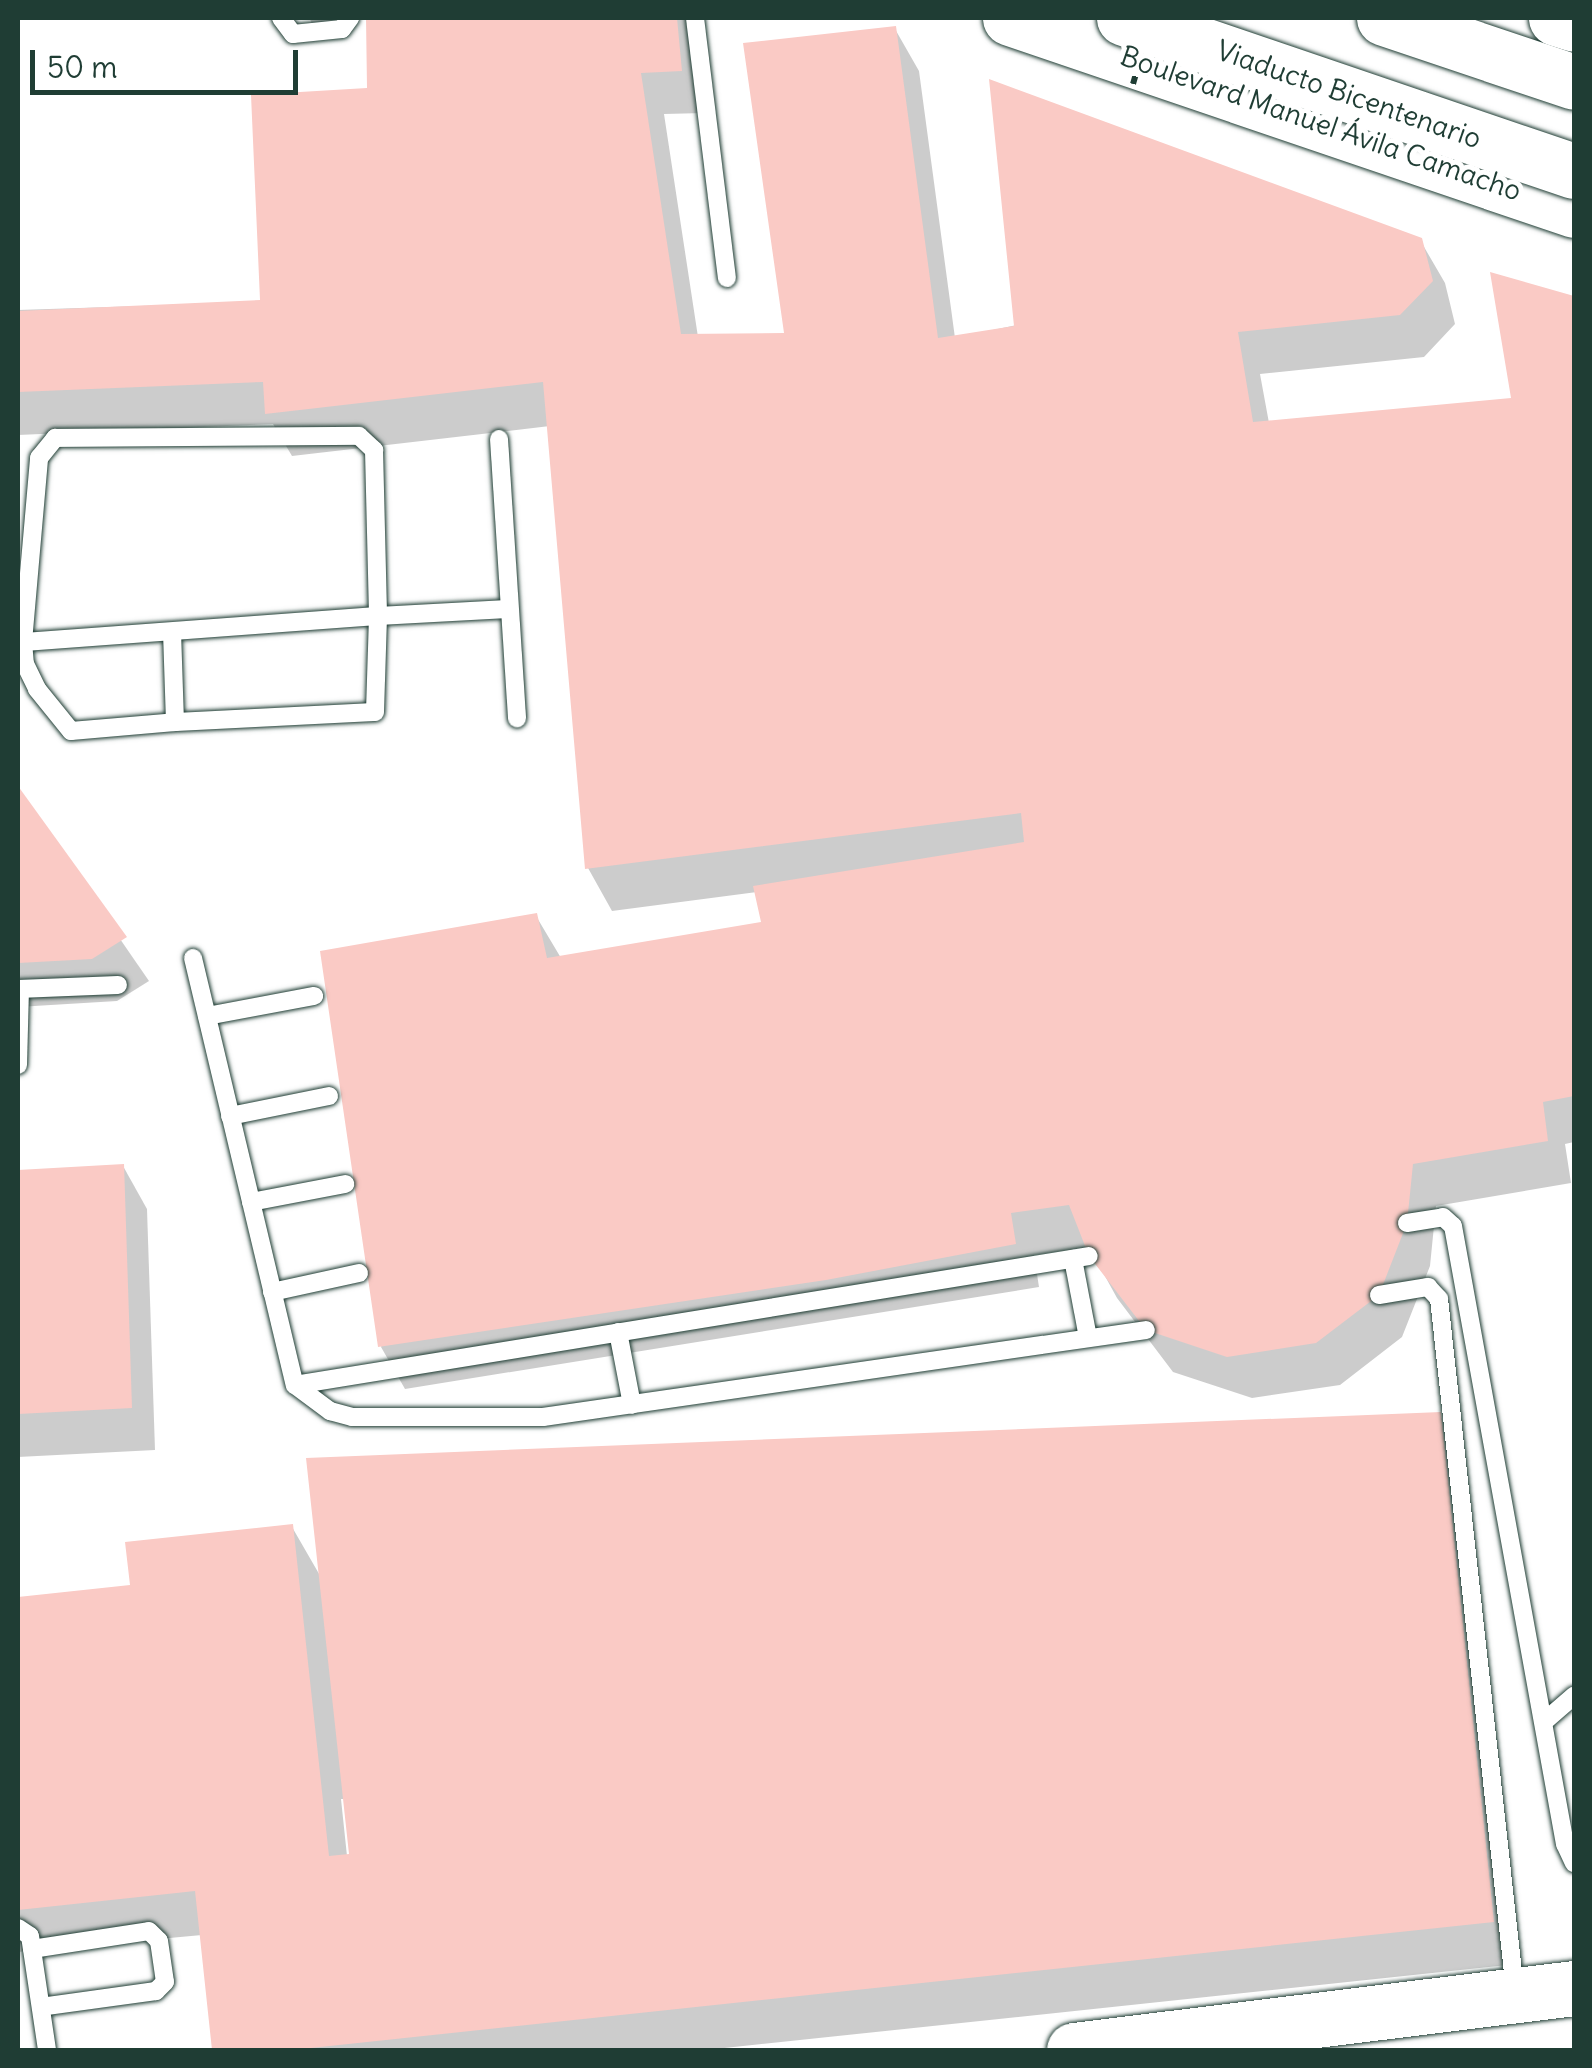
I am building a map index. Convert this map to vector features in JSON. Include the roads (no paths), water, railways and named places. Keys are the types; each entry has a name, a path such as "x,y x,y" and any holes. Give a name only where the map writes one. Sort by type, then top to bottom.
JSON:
{"main road":[{"name":"Boulevard Manuel Ávila Camacho","path":"1010,18 1574,210"},
{"name":"Viaducto Bicentenario","path":"1124,18 1574,171"},
{"path":"1384,18 1574,82"},
{"path":"1556,18 1574,24"},
{"path":"1074,2050 1574,1988"}],"lane":[{"path":"281,18 293,34 342,29 350,18"},
{"path":"695,18 727,278"},
{"path":"360,436 374,450 378,616 375,712 71,731 37,688 24,664 24,602 39,458 55,438 360,436"},
{"path":"500,440 517,718"},
{"path":"24,642 508,609"},
{"path":"172,633 175,722"},
{"path":"192,958 295,1385 330,1411 352,1417 543,1417 1146,1330"},
{"path":"18,1066 19,989 118,985"},
{"path":"207,1016 314,996"},
{"path":"230,1116 329,1096"},
{"path":"251,1202 345,1184"},
{"path":"1407,1223 1443,1217 1452,1226 1546,1720 1565,1844 1574,1863"},
{"path":"295,1385 1081,1257 1088,1338"},
{"path":"272,1292 359,1273"},
{"path":"1378,1295 1428,1287 1439,1299 1516,1996"},
{"path":"618,1332 632,1405"},
{"path":"1546,1720 1574,1696"},
{"path":"18,1928 27,1930 32,1948 47,2050"},
{"path":"32,1948 148,1931 159,1942 166,1982 156,1990 40,2007"}]}
